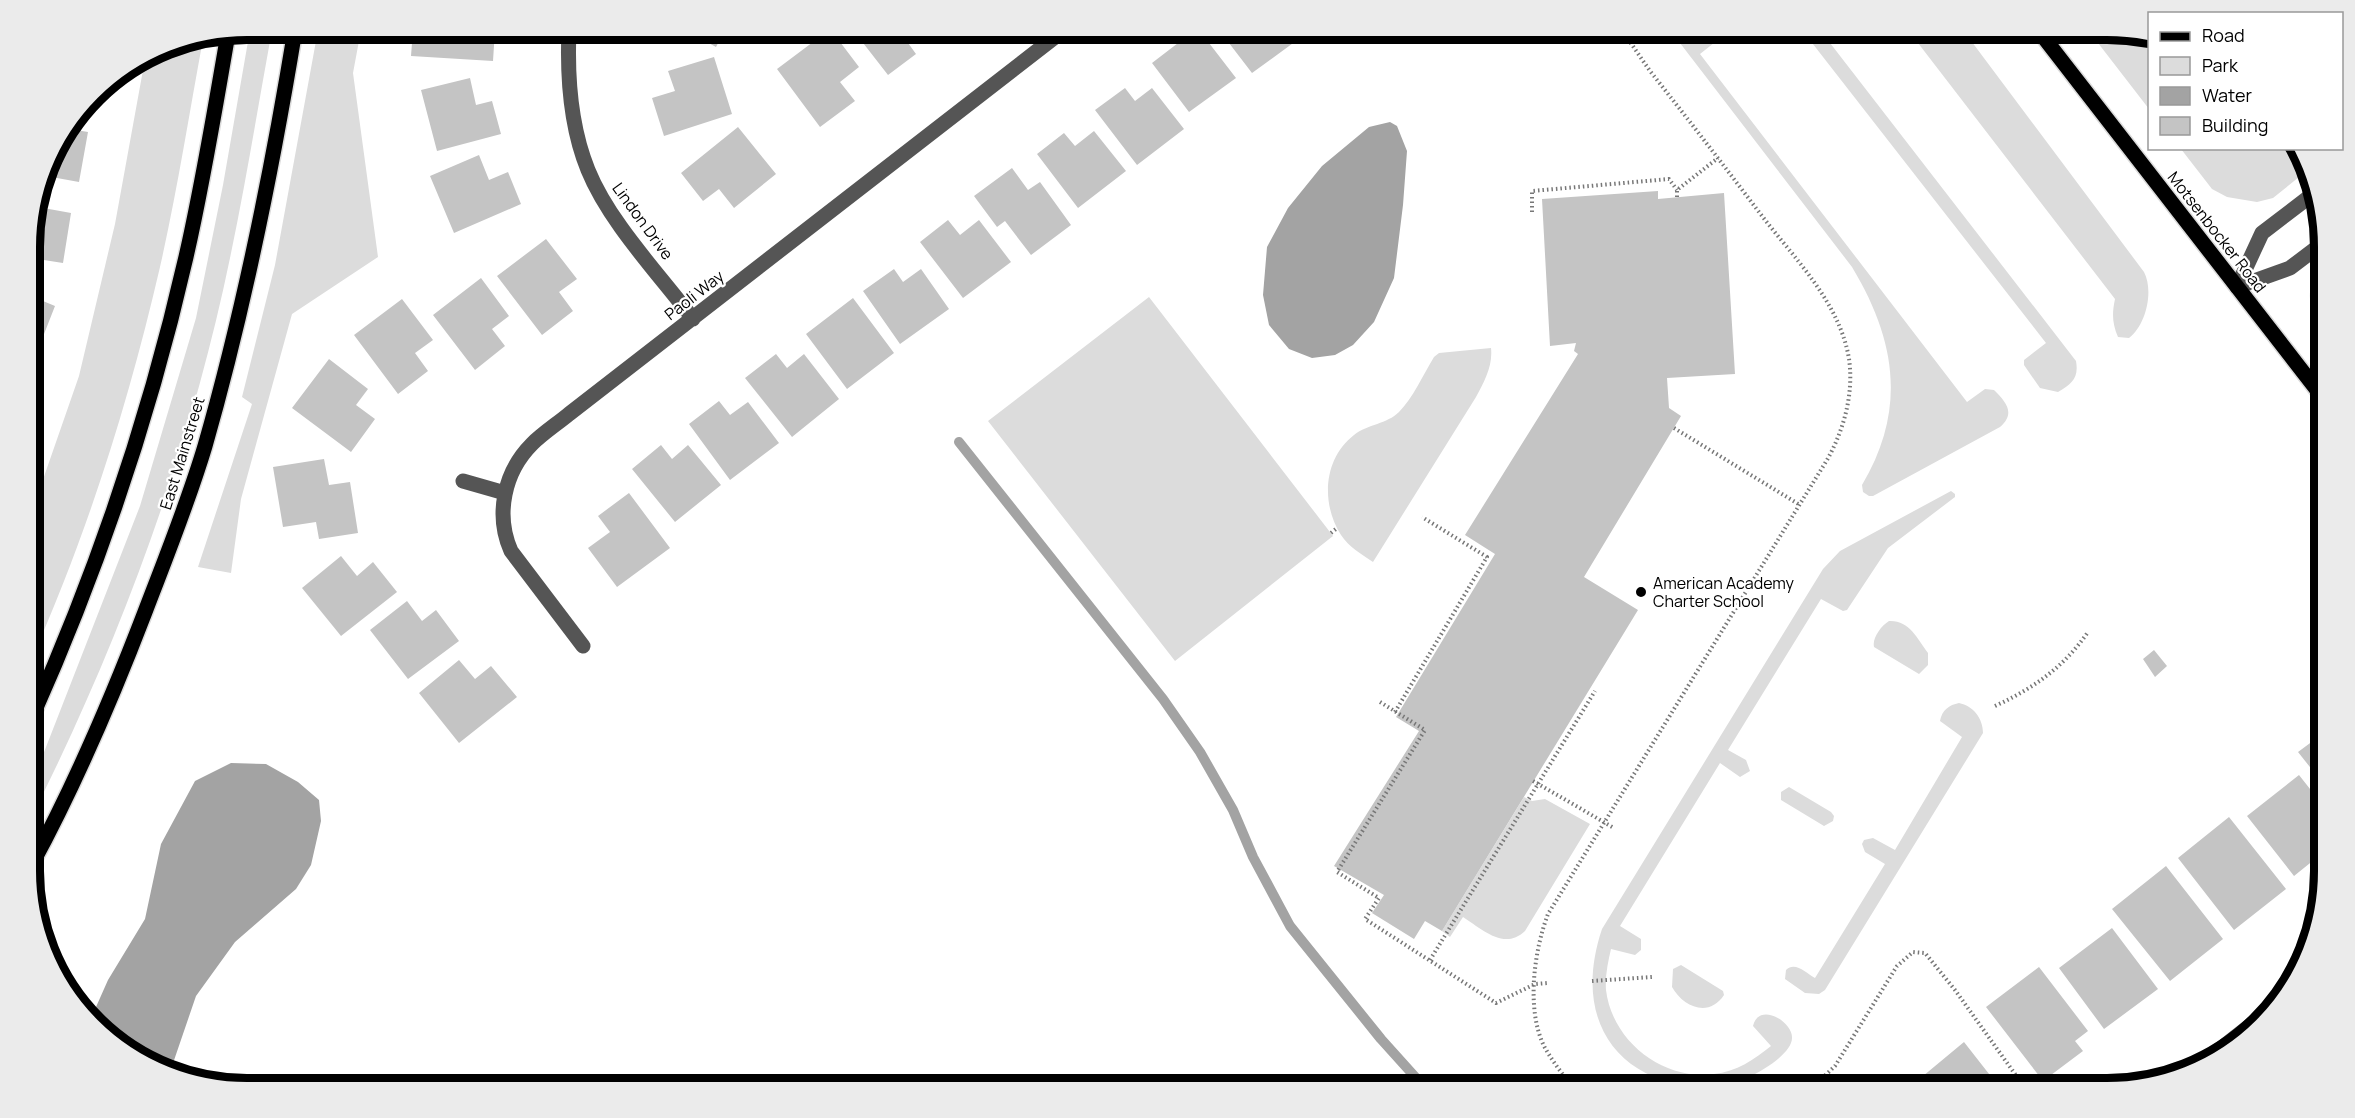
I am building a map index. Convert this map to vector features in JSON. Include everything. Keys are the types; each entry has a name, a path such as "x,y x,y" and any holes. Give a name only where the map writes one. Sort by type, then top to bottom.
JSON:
{"main road":[{"name":"East Mainstreet","path":"40,848 72,783 124,666 160,577 204,448 250,266 293,40"},
{"name":"Motsenbocker Road","path":"2046,40 2314,386"},
{"path":"40,697 93,572 135,447 186,257 227,42"}],"street":[{"name":"Lindon Drive","path":"569,40 572,111 578,142 588,170 602,198 618,222 693,319"},
{"name":"Paoli Way","path":"583,646 511,551 503,530 505,493 513,470 534,441 1051,40"},
{"path":"2237,287 2262,233 2308,198"},
{"path":"2237,287 2290,268 2314,250"},
{"path":"463,481 505,493"}],"path":[{"path":"1566,1077 1544,1046 1537,1020 1536,955 1548,914 1836,443 1843,423 1850,374 1847,347 1828,302 1637,54 1629,40"},
{"path":"1677,190 1718,158"},
{"path":"1532,212 1532,191 1669,179 1677,190 1677,197"},
{"path":"1674,428 1800,505"},
{"path":"1395,712 1487,557 1422,517"},
{"path":"1331,533 1337,528"},
{"path":"1752,583 1759,587"},
{"path":"1995,706 2026,692 2041,682 2074,652 2088,632"},
{"path":"1430,960 1535,782 1595,691"},
{"path":"1380,702 1425,730 1337,872 1379,898 1365,919 1496,1003 1535,984 1547,983"},
{"path":"1535,782 1614,828"},
{"path":"1823,1077 1835,1065 1897,966 1913,952 1925,953 1955,990 2017,1077"},
{"path":"1592,981 1653,977"}],"green space":[{"path":"248,40 270,40 230,258 195,402 173,473 123,613 95,681 40,799 40,762 140,506 196,318 223,185"},
{"path":"316,40 359,40 353,73 378,257 292,314 241,499 231,573 198,567 252,404 242,397 275,265"},
{"path":"1678,40 1718,40 1700,54 1967,402 1985,389 1994,390 2008,408 2008,417 2000,427 1873,496 1863,492 1862,485 1876,457 1886,429 1890,402 1890,375 1886,348 1878,321 1867,294 1852,267"},
{"path":"1810,40 1828,40 2076,361 2077,367 2073,380 2058,392 2040,388 2024,365 2024,360 2046,343"},
{"path":"1916,40 1970,40 2144,272 2148,288 2147,307 2140,325 2129,338 2118,337 2116,332 2113,318 2115,299"},
{"path":"2096,40 2148,44 2148,108"},
{"path":"202,46 166,239 135,367 88,516 40,638 41,486 79,376 115,224 143,69 169,56"},
{"path":"2182,150 2290,150 2301,175 2273,198 2257,202 2227,197 2212,189"},
{"path":"2314,280 2314,313 2310,298"},
{"path":"1149,297 1333,536 1175,661 988,421"},
{"path":"1491,348 1489,367 1476,397 1373,562 1341,535 1330,510 1328,482 1336,456 1354,435 1399,412 1434,357 1439,353"},
{"path":"1951,491 1955,494 1955,497 1888,548 1847,610 1843,611 1821,599 1728,750 1746,760 1750,771 1740,777 1720,763 1620,926 1641,939 1641,950 1635,955 1611,949 1606,985 1610,1009 1618,1026 1629,1041 1659,1064 1676,1071 1695,1074 1722,1073 1737,1068 1771,1046 1753,1026 1756,1019 1762,1015 1775,1017 1787,1026 1792,1038 1789,1046 1773,1063 1749,1077 1652,1076 1628,1062 1610,1043 1599,1020 1593,993 1594,962 1602,929 1823,569 1840,551"},
{"path":"1889,621 1902,623 1907,627 1928,653 1928,665 1919,674 1874,647 1874,640 1878,632"},
{"path":"1959,703 1969,707 1976,714 1981,722 1983,733 1825,990 1819,994 1805,993 1785,979 1786,970 1797,967 1815,978 1885,864 1865,852 1862,844 1864,840 1873,838 1895,850 1962,737 1940,721 1946,709"},
{"path":"1789,787 1831,812 1834,816 1833,821 1824,826 1781,800 1781,792"},
{"path":"1524,797 1532,801 1545,799 1590,824 1525,931 1517,937 1501,939 1485,932 1463,917 1450,937 1442,931"},
{"path":"1681,965 1723,991 1724,995 1718,1002 1704,1008 1696,1007 1683,1000 1672,987 1673,969"}],"water":[{"path":"1390,122 1397,126 1407,151 1394,278 1374,322 1353,345 1335,355 1312,358 1289,349 1269,325 1263,295 1267,247 1288,208 1322,166 1369,127"},
{"path":"231,763 266,764 298,782 319,800 321,821 311,865 296,889 235,942 196,996 173,1063 144,1050 122,1035 95,1010 108,980 145,919 161,844 195,781"}],"building":[{"path":"412,40 494,40 493,61 411,56"},
{"path":"703,40 720,40 716,47"},
{"path":"816,40 839,40 859,67 840,82 855,101 820,127 777,69"},
{"path":"861,40 906,40 916,54 888,75"},
{"path":"1182,40 1207,40 1236,78 1189,112 1152,63"},
{"path":"1227,40 1297,40 1252,73"},
{"path":"714,57 732,114 664,136 652,98 675,91 668,71"},
{"path":"470,78 476,105 492,101 501,134 437,151 421,90"},
{"path":"1125,88 1135,101 1152,88 1184,129 1137,165 1095,110"},
{"path":"738,127 776,174 734,208 719,189 703,201 681,173"},
{"path":"77,130 88,132 79,182 53,177 62,156"},
{"path":"1094,131 1126,171 1078,208 1037,154 1064,133 1075,146"},
{"path":"479,155 489,180 508,172 521,204 454,233 430,176"},
{"path":"1012,168 1028,190 1040,182 1071,225 1031,255 1005,221 997,227 974,196"},
{"path":"1658,191 1658,199 1724,193 1735,374 1667,378 1669,408 1681,416 1584,577 1638,610 1442,931 1425,921 1414,939 1372,913 1384,895 1334,866 1419,731 1396,717 1495,554 1465,535 1578,354 1574,351 1576,343 1550,346 1542,199"},
{"path":"44,208 71,213 63,263 41,260"},
{"path":"948,220 960,235 979,220 1011,262 963,298 920,242"},
{"path":"546,239 577,279 559,292 573,311 542,335 497,276"},
{"path":"894,269 903,282 921,269 949,309 900,344 863,291"},
{"path":"481,278 509,316 492,329 505,346 475,370 433,315"},
{"path":"853,298 894,353 847,389 806,334"},
{"path":"402,299 433,340 415,353 428,371 398,394 354,335"},
{"path":"41,300 55,306 41,342"},
{"path":"776,354 787,368 804,354 839,399 792,437 745,378"},
{"path":"329,359 368,389 356,405 375,419 351,452 292,408"},
{"path":"719,401 730,415 748,402 779,443 730,480 689,424"},
{"path":"661,445 672,459 688,445 721,485 675,522 632,469"},
{"path":"324,459 329,485 350,482 358,533 319,539 316,522 283,527 273,467"},
{"path":"629,493 670,548 617,587 588,548 610,532 598,516"},
{"path":"341,556 357,576 373,562 397,592 341,636 302,588"},
{"path":"407,601 422,621 436,610 459,641 408,679 370,630"},
{"path":"2154,650 2167,666 2155,677 2143,659"},
{"path":"459,660 475,679 491,666 517,697 459,743 419,693"},
{"path":"2314,740 2314,772 2298,752"},
{"path":"2299,775 2314,794 2314,860 2294,876 2247,816"},
{"path":"2229,817 2286,889 2234,930 2178,858"},
{"path":"2166,866 2223,939 2170,981 2112,909"},
{"path":"2112,928 2158,989 2104,1029 2059,968"},
{"path":"2039,967 2088,1031 2075,1041 2083,1051 2048,1077 2040,1077 1986,1007"},
{"path":"1964,1042 1991,1077 1922,1077"}],"waterway":[{"path":"959,442 1163,699 1200,752 1233,810 1253,857 1290,926 1381,1039 1416,1077"}],"place":[{"name":"American Academy Charter School","path":"1641,592"}]}
